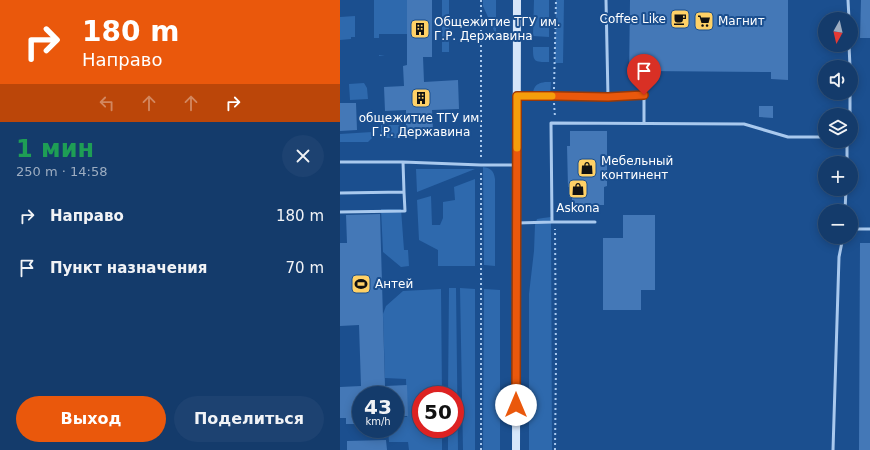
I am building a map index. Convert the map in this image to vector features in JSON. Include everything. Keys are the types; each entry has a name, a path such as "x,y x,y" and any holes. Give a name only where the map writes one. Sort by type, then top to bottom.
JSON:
{"main road":[{"path":"516,450 517,0"}],"lane":[{"path":"606,0 608,97"},
{"path":"848,0 849,12"},
{"path":"517,96 608,97 644,95 644,123"},
{"path":"552,222 551,123 744,124 788,137 818,137"},
{"path":"340,162 517,165"},
{"path":"340,212 405,211 403,162"},
{"path":"340,193 404,192"},
{"path":"517,224 595,222"},
{"path":"858,229 870,229"},
{"path":"833,450 839,257 842,244"}],"path":[{"path":"481,0 481,450"}],"shaded area":[{"path":"374,0 407,0 407,34 379,34 379,38 374,38"},
{"path":"442,0 449,0 449,52 442,52"},
{"path":"483,0 496,0 496,35 483,6"},
{"path":"534,0 549,0 549,37 533,36"},
{"path":"556,0 564,0 563,63 555,63"},
{"path":"355,16 355,37 340,40 340,17"},
{"path":"533,47 549,47 549,62 540,62 535,60 533,56"},
{"path":"551,82 550,98 533,99 533,92 536,85"},
{"path":"364,83 367,88 368,99 350,100 349,84"},
{"path":"381,125 410,125 410,138 381,138"},
{"path":"372,132 372,138 368,142 340,142 340,134"},
{"path":"483,167 492,170 495,179 495,266 484,265"},
{"path":"416,169 475,169 417,192"},
{"path":"475,179 475,266 438,266 438,250 419,240 417,200 431,196 432,225 440,225 443,218 443,202 455,200 454,187"},
{"path":"381,209 401,209 404,250 408,250 409,266 401,267 383,252"},
{"path":"551,217 552,450 529,450 529,294 534,251 535,225 537,219"},
{"path":"449,288 456,288 457,386 448,386"},
{"path":"460,288 475,289 475,450 463,450 464,386 462,386"},
{"path":"441,289 442,386 412,386 412,438 442,438 442,450 409,450 408,442 389,442 389,438 404,438 404,417 407,417 406,379 385,378 383,314 386,306 403,291"},
{"path":"484,289 500,290 500,450 483,450"},
{"path":"448,438 458,438 458,450 448,450"}],"building":[{"name":"общежитие ТГУ им. Г.Р. Державина","path":"407,0 432,0 432,57 423,57 424,82 458,80 459,109 432,110 433,131 406,132 406,110 385,111 384,87 404,86 403,66 407,65"},
{"path":"630,0 788,0 788,80 771,79 771,72 646,71 646,79 629,79"},
{"path":"861,0 870,0 870,38 860,38"},
{"path":"340,103 356,103 357,130 340,131"},
{"path":"759,106 773,106 773,118 759,117"},
{"path":"570,131 607,131 607,186 604,187 604,205 572,205 572,187 568,187 567,146 570,146"},
{"name":"Антей","path":"380,214 385,386 361,386 359,325 340,326 340,243 347,243 346,215"},
{"path":"623,215 655,215 655,290 641,290 641,310 603,310 603,238 623,238"},
{"path":"860,243 870,243 870,450 859,450"},
{"name":"Антей","path":"407,385 408,416 404,416 404,386 385,386"},
{"name":"Антей","path":"352,386 352,424 346,424 346,418 340,418 340,387"},
{"path":"386,440 387,450 347,450 347,441"}],"slow traffic":[{"path":"517,148 517,96 552,96"}],"place":[{"name":"Coffee Like","path":"680,19"},
{"name":"Магнит","path":"704,21"},
{"name":"Общежитие ТГУ им. Г.Р. Державина","path":"420,29"},
{"name":"общежитие ТГУ им. Г.Р. Державина","path":"421,98"},
{"name":"Мебельный континент","path":"587,168"},
{"name":"Askona","path":"578,189"},
{"name":"Антей","path":"361,284"}],"route":[{"path":"516,405 517,96 608,97 644,95"}]}
